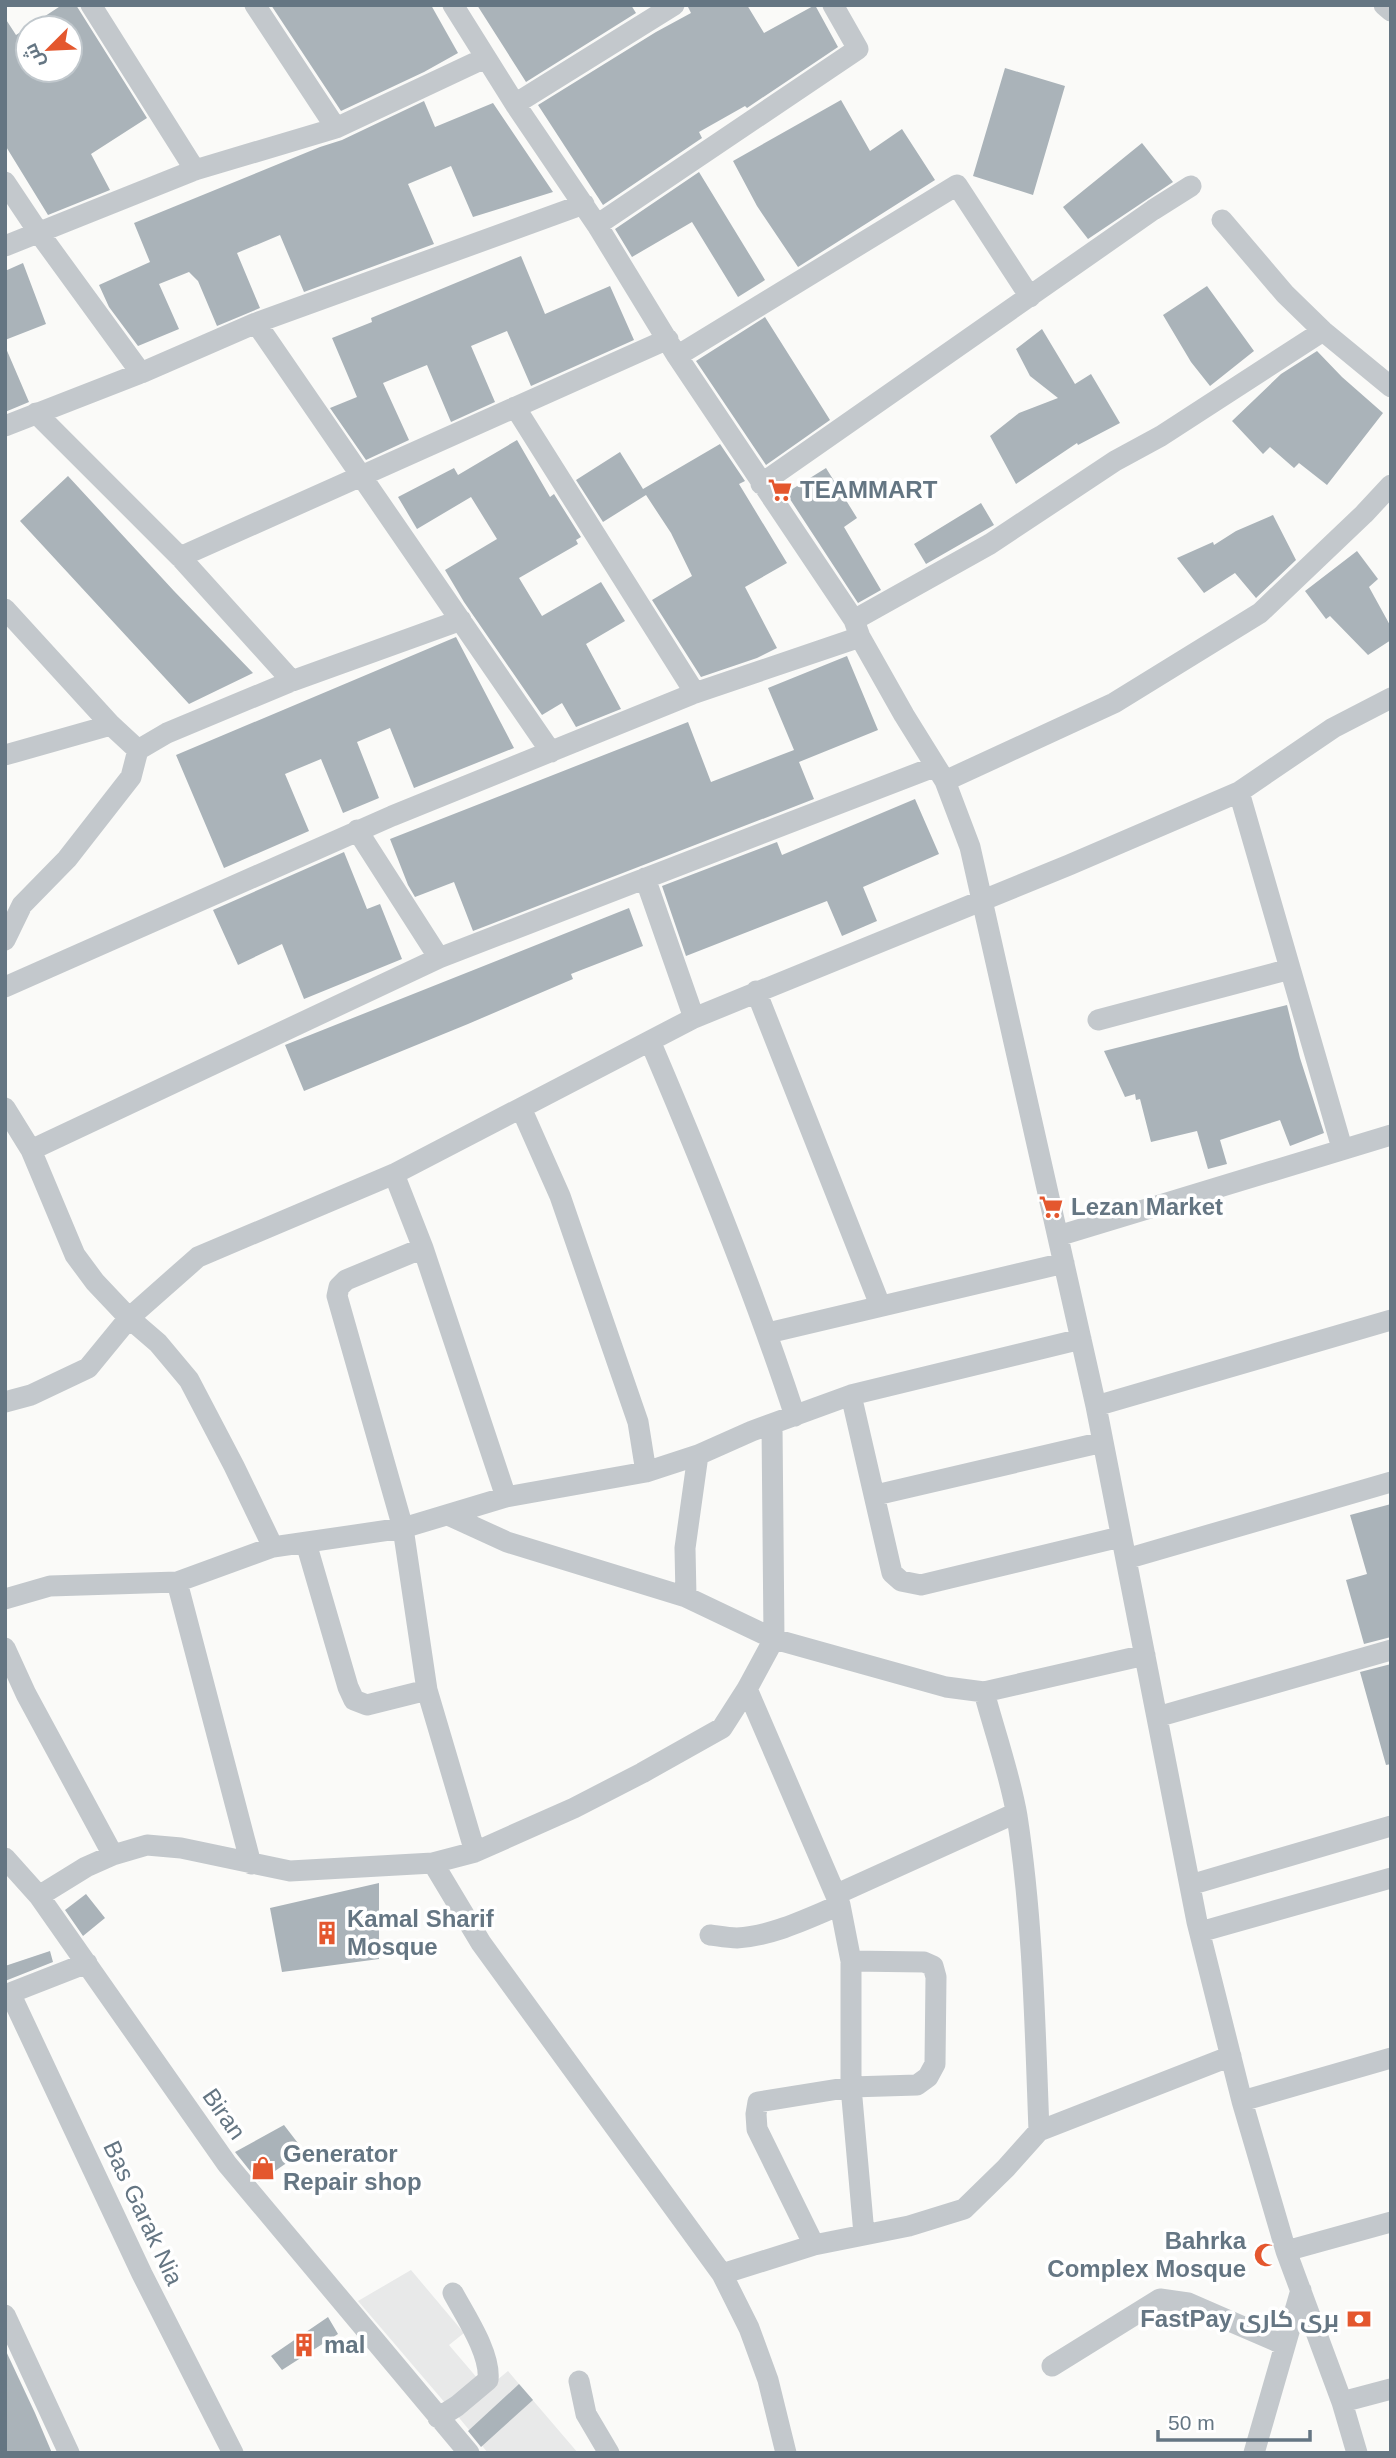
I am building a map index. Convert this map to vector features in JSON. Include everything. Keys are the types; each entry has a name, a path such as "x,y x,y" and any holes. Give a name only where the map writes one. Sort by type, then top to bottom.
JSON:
{"street":[{"path":"255,5 336,128"},
{"path":"453,5 515,104 584,204 672,347 857,628 940,774 970,847 1096,1406 1200,1932 1242,2101 1286,2251 1342,2402 1357,2453"},
{"path":"515,104 674,5"},
{"path":"597,225 858,49 833,5"},
{"path":"1384,5 1391,11"},
{"path":"100,9 195,170"},
{"path":"5,246 195,170 336,128 485,58"},
{"path":"5,182 141,373"},
{"path":"180,557 515,407 672,347 957,185 1030,298"},
{"path":"761,484 1191,186"},
{"path":"5,426 141,373 256,323 584,204"},
{"path":"1222,220 1278,286 1323,331 1391,387"},
{"path":"256,323 551,752"},
{"path":"5,986 357,830 857,628 1115,461 1161,436 1323,331"},
{"path":"515,407 695,693"},
{"path":"36,413 180,557 292,681"},
{"path":"31,1150 439,958 645,878 940,774 1114,703 1260,612 1391,485"},
{"path":"5,609 111,725 138,750"},
{"path":"5,940 14,909 67,859 111,803 131,776 138,750 167,733 292,681 461,620"},
{"path":"5,1402 31,1395 88,1368 130,1318 198,1257 394,1174 694,1018 982,898 1069,865 1239,792 1333,728 1391,698"},
{"path":"5,755 111,725"},
{"path":"1239,792 1342,1148"},
{"path":"357,830 439,958"},
{"path":"645,878 694,1018"},
{"path":"1098,1020 1290,969"},
{"path":"756,991 880,1306"},
{"path":"650,1041 723,1214 795,1416"},
{"path":"5,1108 31,1150 75,1255 95,1282 158,1343 188,1380 273,1547"},
{"path":"521,1108 561,1196 638,1422 646,1472"},
{"path":"1058,1236 1391,1135"},
{"path":"394,1174 423,1248 506,1497"},
{"path":"423,1248 346,1280 339,1287 337,1296 403,1528 427,1690 475,1852"},
{"path":"768,1334 1064,1263"},
{"path":"1096,1406 1391,1320"},
{"path":"5,1598 50,1586 177,1582 273,1547 403,1528 506,1497 646,1472 698,1455 851,1395 1081,1339"},
{"path":"851,1395 892,1573 901,1581 921,1585 1120,1537"},
{"path":"39,1896 86,1867 113,1855 147,1845 181,1848 289,1871 433,1863 475,1852 574,1808 722,1728 774,1639 772,1425"},
{"path":"876,1495 1103,1441"},
{"path":"686,1597 685,1548 698,1455"},
{"path":"1126,1559 1391,1482"},
{"path":"447,1515 507,1542 686,1597 774,1639 946,1687 984,1692 1144,1655"},
{"path":"306,1543 354,1700 367,1705 427,1690"},
{"path":"177,1582 251,1864"},
{"path":"5,1648 26,1694 113,1855"},
{"path":"1157,1717 1391,1650"},
{"path":"747,1689 839,1899 851,1961 851,2087 864,2234"},
{"path":"984,1692 1016,1813 1033,1968 1039,2131"},
{"path":"710,1935 736,1938 762,1934 1016,1813"},
{"path":"1190,1885 1391,1826"},
{"name":"Biran","path":"5,1858 39,1896 227,2164 469,2453"},
{"path":"433,1863 481,1943 722,2274 754,2341 768,2380 786,2453"},
{"path":"1200,1932 1391,1878"},
{"path":"814,2245 757,2129 755,2114 758,2102 851,2087 917,2085 928,2077 935,2064 936,1977 933,1966 924,1962 851,1961"},
{"path":"8,1994 87,1963"},
{"name":"Bas Garak Nia","path":"8,1994 142,2274 233,2453"},
{"path":"722,2274 814,2245 909,2226 964,2209 1039,2131 1231,2056"},
{"path":"1242,2101 1391,2058"},
{"path":"1286,2251 1391,2222"},
{"path":"1254,2453 1301,2290"},
{"path":"438,2418 488,2380 489,2367 453,2293"},
{"path":"1052,2367 1160,2299 1188,2303 1285,2345"},
{"path":"5,2315 69,2453"},
{"path":"579,2381 586,2414 609,2453"},
{"path":"1342,2402 1391,2389"}],"shaded area":[{"path":"411,2270 464,2333 449,2345 478,2379 446,2404 358,2301"},
{"path":"508,2371 578,2453 488,2453 456,2414"}],"building":[{"path":"62,5 76,5 82,14 48,14"},
{"path":"271,5 431,5 458,53 341,111"},
{"path":"477,5 631,5 636,13 526,82"},
{"path":"687,5 747,5 764,33 815,5 838,47 747,108 745,106 699,132 702,138 603,205 538,105 691,13"},
{"path":"5,18 14,32 14,84 84,84 84,18 147,118 91,154 110,190 48,215 5,145"},
{"path":"1005,68 1065,86 1033,195 973,176"},
{"path":"841,100 870,151 902,129 935,180 798,267 757,206 733,161"},
{"path":"424,101 435,127 493,103 553,192 473,217 451,166 408,184 434,244 304,292 280,235 237,253 260,308 217,326 198,281 189,272 159,284 179,329 138,346 109,307 99,285 150,262 134,223 342,140"},
{"path":"1142,143 1173,182 1088,239 1063,207"},
{"path":"699,172 765,280 738,297 692,222 632,257 615,229"},
{"path":"521,256 545,314 610,286 634,340 531,386 507,331 471,346 495,402 451,422 427,365 383,383 409,440 366,460 330,408 357,397 332,338 372,322 371,318"},
{"path":"23,263 46,324 5,340 5,271"},
{"path":"1207,286 1254,351 1210,386 1191,362 1163,315"},
{"path":"765,317 830,420 766,465 696,361"},
{"path":"1042,329 1075,384 1091,374 1120,423 1078,445 1077,443 1016,484 990,436 1019,413 1058,398 1030,376 1016,349"},
{"path":"5,346 29,402 5,412"},
{"path":"1317,351 1383,413 1327,485 1299,463 1294,468 1270,447 1263,454 1232,421 1281,374"},
{"path":"517,440 550,497 554,494 581,537 576,540 578,544 519,578 542,616 601,582 625,621 586,644 621,709 576,727 562,703 542,715 445,570 497,539 471,497 417,529 398,497 454,468 458,475"},
{"path":"720,444 745,481 739,484 787,563 745,587 777,648 757,658 701,677 652,600 692,576 671,533 646,495 603,522 576,480 620,452 643,489"},
{"path":"826,468 857,518 844,527 881,590 858,603 786,493"},
{"path":"68,476 253,673 189,704 20,521"},
{"path":"981,503 994,525 926,564 914,544"},
{"path":"1273,515 1296,560 1256,598 1235,573 1204,593 1177,558 1213,542 1214,545 1236,531"},
{"path":"1357,551 1378,579 1369,587 1391,627 1391,640 1368,655 1330,616 1326,619 1305,591"},
{"path":"456,637 514,748 414,788 390,728 357,742 379,798 343,813 321,759 285,774 309,831 224,868 176,755"},
{"path":"847,656 878,730 799,762 814,799 473,931 454,882 415,897 408,885 390,839 688,722 711,782 794,750 768,688"},
{"path":"915,799 939,854 863,887 877,921 842,936 827,901 686,956 662,886 777,842 782,855"},
{"path":"344,852 367,909 380,904 402,959 304,999 282,944 238,965 213,910"},
{"path":"629,908 643,946 571,974 573,979 468,1024 304,1091 285,1045"},
{"path":"1287,1005 1300,1058 1324,1133 1290,1146 1280,1120 1220,1140 1227,1164 1208,1169 1197,1131 1151,1142 1140,1099 1136,1100 1135,1094 1125,1097 1104,1051"},
{"path":"1391,1504 1391,1637 1364,1644 1346,1580 1367,1574 1350,1515"},
{"path":"1391,1664 1391,1764 1386,1765 1360,1672"},
{"name":"Kamal Sharif Mosque","path":"379,1883 379,1959 282,1972 270,1908"},
{"path":"86,1894 105,1918 83,1936 65,1910"},
{"path":"50,1951 53,1962 5,1981 5,1966"},
{"name":"Generator Repair shop","path":"284,2125 304,2151 259,2182 235,2152"},
{"name":"mal","path":"328,2317 338,2334 282,2370 271,2356"},
{"path":"5,2349 35,2413 52,2453 5,2453"},
{"path":"519,2384 533,2400 481,2447 468,2431"}],"place":[{"name":"TEAMMART","path":"780,490"},
{"name":"Lezan Market","path":"1051,1207"},
{"name":"Kamal Sharif Mosque","path":"327,1933"},
{"name":"Generator Repair shop","path":"263,2168"},
{"name":"Bahrka Complex Mosque","path":"1266,2255"},
{"name":"FastPay بری كاری","path":"1359,2319"},
{"name":"mal","path":"304,2345"}]}
